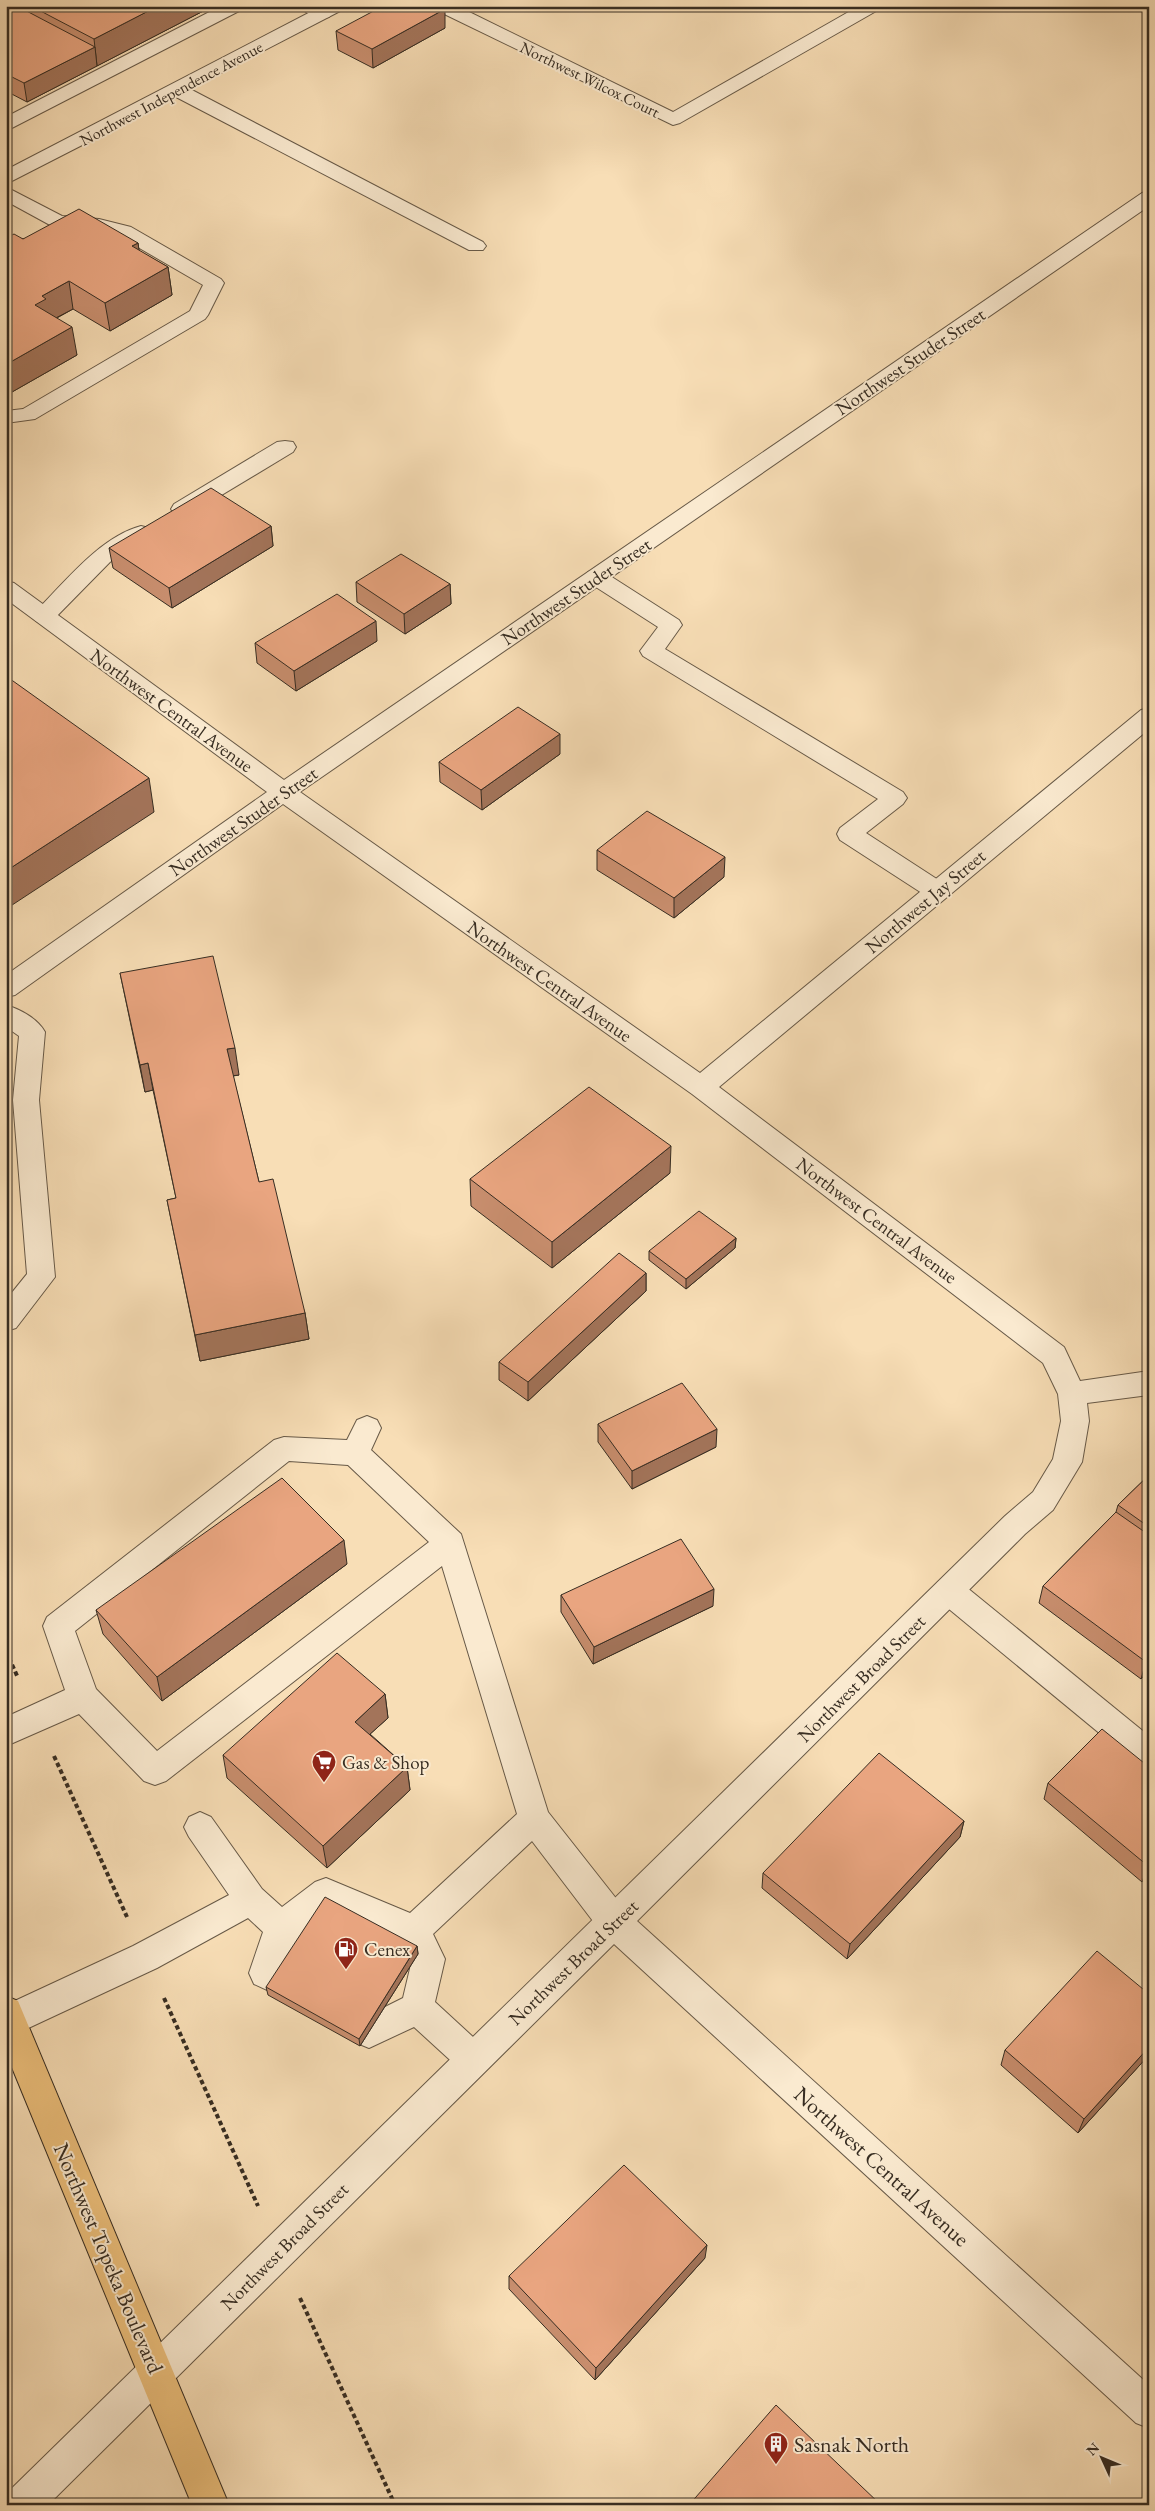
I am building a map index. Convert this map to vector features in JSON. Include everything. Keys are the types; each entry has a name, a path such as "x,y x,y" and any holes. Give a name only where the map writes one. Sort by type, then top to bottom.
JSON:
{"main road":[{"name":"Northwest Topeka Boulevard","path":"8,2016 211,2505"}],"street":[{"path":"6,125 235,6"},
{"name":"Northwest Wilcox Court","path":"442,6 673,119 866,7"},
{"name":"Northwest Independence Avenue","path":"6,178 177,90 322,9"},
{"path":"177,90 476,246"},
{"path":"6,193 57,222 99,225 124,231 214,283 198,315 28,415 6,417"},
{"name":"Northwest Studer Street","path":"6,988 283,792 1149,197"},
{"path":"44,616 102,557 285,447"},
{"path":"596,577 671,625 652,651 895,798 849,834 937,891"},
{"name":"Northwest Central Avenue","path":"6,588 283,792 701,1087 1054,1354 1072,1394"},
{"name":"Northwest Jay Street","path":"701,1087 1149,716"},
{"path":"6,1014 32,1032 26,1100 41,1277 6,1320"},
{"path":"1072,1394 1149,1383"},
{"name":"Northwest Broad Street","path":"21,2505 614,1922 1014,1525 1043,1501 1067,1462 1075,1422 1072,1394"},
{"path":"414,1930 534,1819 450,1543 361,1440 284,1449 58,1626 83,1697 155,1771 450,1543"},
{"path":"949,1590 1149,1755"},
{"path":"6,1732 83,1697"},
{"name":"Northwest Central Avenue","path":"534,1819 614,1922 1149,2410"},
{"path":"200,1827 251,1900 292,1935"},
{"path":"278,1979 266,1973 292,1935 326,1893 414,1930 429,1959 404,2003 369,2032"},
{"path":"8,2016 146,1957 251,1900"},
{"path":"404,2003 473,2059"}],"path":[{"path":"6,1651 394,2505"}],"building":[{"path":"17,6 95,47 24,83 6,74 6,8"},
{"path":"31,6 158,6 94,39"},
{"path":"383,6 439,6 445,9 372,49 336,31"},
{"path":"79,209 138,243 132,246 168,267 105,303 69,281 42,296 46,299 35,305 72,327 7,364 6,238 14,234 23,239"},
{"path":"211,488 271,526 169,588 109,548"},
{"path":"401,554 450,584 404,614 356,582"},
{"path":"337,594 376,621 294,671 255,643"},
{"path":"6,676 149,778 6,871"},
{"path":"518,707 560,734 481,790 439,762"},
{"path":"647,811 725,857 674,898 597,850"},
{"path":"213,956 235,1048 227,1049 259,1182 273,1179 305,1313 195,1335 167,1200 176,1198 148,1063 140,1065 120,973"},
{"path":"589,1087 671,1146 552,1242 470,1179"},
{"path":"699,1211 736,1238 686,1279 649,1251"},
{"path":"619,1253 646,1273 528,1382 499,1362"},
{"path":"682,1383 717,1429 632,1471 598,1424"},
{"path":"1149,1475 1149,1527 1118,1505"},
{"path":"282,1478 344,1540 157,1677 96,1610"},
{"path":"1116,1512 1149,1535 1149,1659 1146,1662 1043,1586"},
{"path":"681,1539 714,1589 594,1647 561,1595"},
{"path":"337,1653 385,1694 355,1722 407,1767 323,1846 223,1755"},
{"path":"1102,1729 1149,1767 1148,1866 1048,1783"},
{"path":"879,1753 964,1821 850,1944 763,1873"},
{"path":"325,1897 417,1946 359,2039 266,1987"},
{"path":"1097,1951 1149,1994 1149,2047 1084,2119 1005,2050"},
{"path":"624,2165 707,2245 596,2368 509,2276"},
{"name":"Sasnak North","path":"776,2405 881,2505 689,2505"}],"place":[{"name":"Gas & Shop","path":"324,1783"},
{"name":"Cenex","path":"346,1970"},
{"name":"Sasnak North","path":"776,2465"}]}
